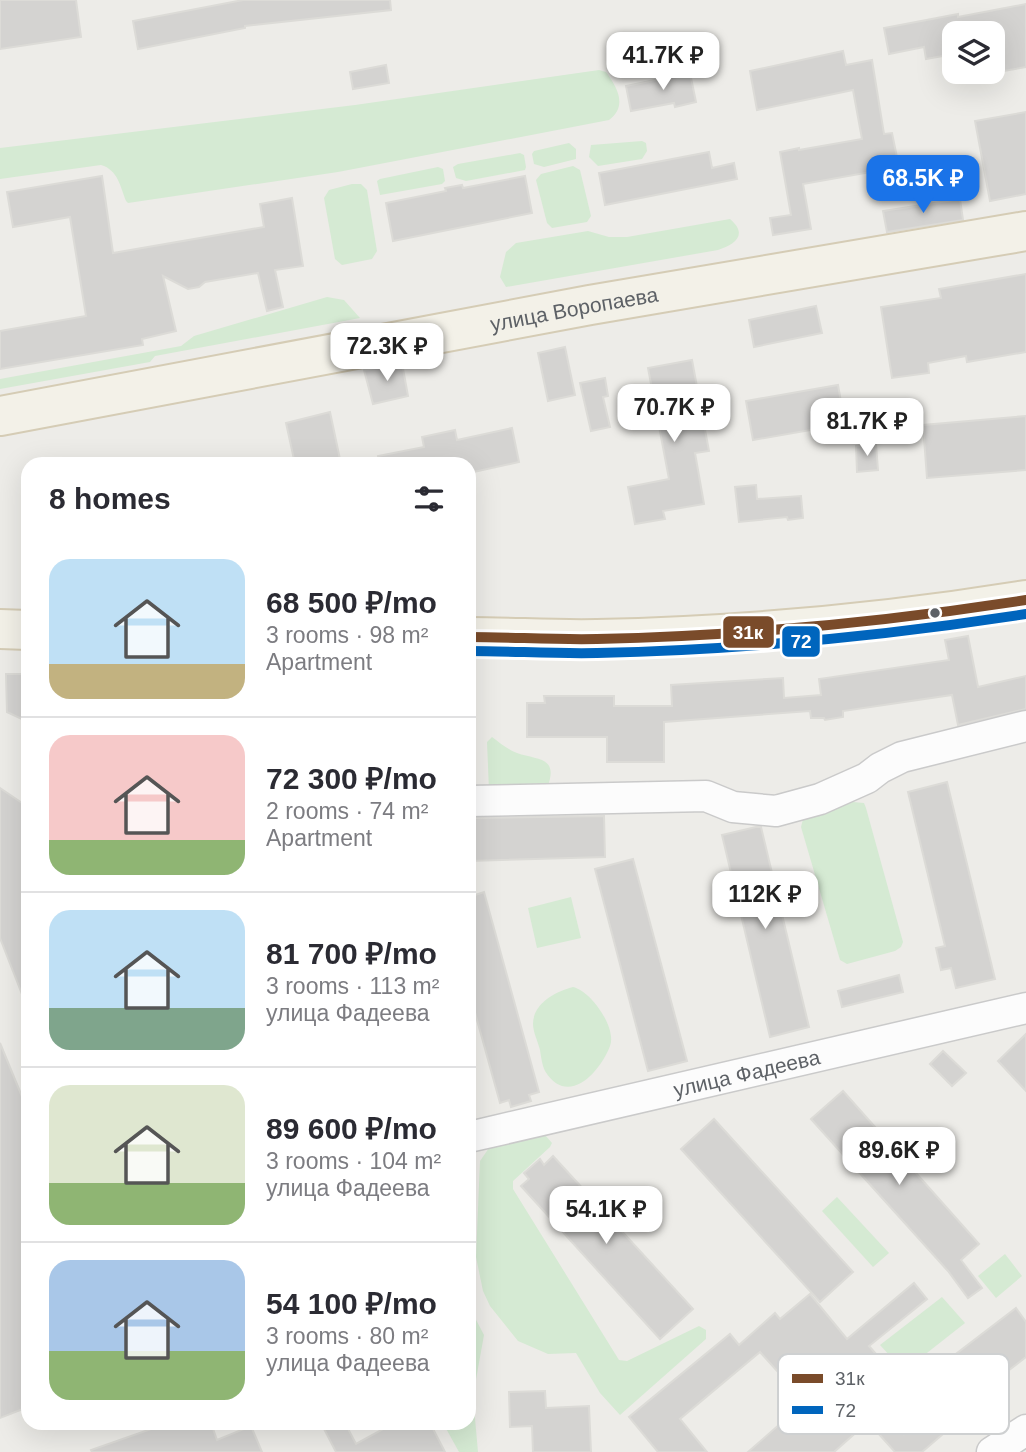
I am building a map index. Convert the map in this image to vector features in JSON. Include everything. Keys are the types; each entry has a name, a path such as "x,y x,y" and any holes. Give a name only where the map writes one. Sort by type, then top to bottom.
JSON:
{"main road":[{"name":"улица Воропаева","path":"0,416 590,305 1026,231"},
{"path":"476,637 596,639 716,634 885,620 1026,600"},
{"path":"0,629 21,630"}],"street":[{"path":"476,801 706,796 733,807 776,811 820,799 867,778 902,757 1026,726"},
{"name":"улица Фадеева","path":"476,1135 1026,1008"},
{"path":"992,1452 1026,1430"}],"green space":[{"path":"599,70 606,72 619,96 618,109 609,120 338,172 128,203 115,175 101,165 0,179 0,148 355,105"},
{"path":"642,141 646,143 647,151 642,159 598,166 589,157 591,145"},
{"path":"569,143 576,149 576,159 544,167 534,164 534,151"},
{"path":"520,153 524,155 525,170 466,181 456,178 453,167 458,164"},
{"path":"573,166 580,170 591,216 587,222 552,228 547,223 536,180 541,174"},
{"path":"438,167 443,169 445,181 442,184 380,195 377,181 380,179"},
{"path":"361,184 367,190 377,251 372,259 342,265 335,259 324,198 329,190"},
{"path":"730,219 736,225 739,235 734,242 718,250 506,287 500,277 506,252 516,243 588,231 609,237 627,237"},
{"path":"327,297 344,300 360,318 155,356 150,362 0,389 0,379 181,346 194,336"},
{"path":"492,737 513,751 544,761 550,770 547,788 489,790 487,742"},
{"path":"853,802 864,803 866,808 903,942 895,951 847,964 840,960 801,827 803,819 810,814"},
{"path":"571,897 581,938 537,948 528,908"},
{"path":"573,987 587,995 601,1011 611,1038 605,1056 591,1075 573,1086 563,1086 554,1082 545,1071 533,1024 541,1004 553,995"},
{"path":"545,1135 552,1143 550,1147 513,1181 513,1189 619,1360 627,1361 699,1326 706,1330 706,1339 620,1415 600,1393 576,1353 548,1354 518,1341 490,1306 483,1291 476,1257 480,1161 489,1148"},
{"path":"837,1197 889,1253 873,1267 822,1211"},
{"path":"1005,1254 1022,1276 996,1298 978,1276"},
{"path":"942,1297 965,1323 926,1354 888,1354 880,1345"},
{"path":"476,1320 484,1335 476,1379"},
{"path":"447,1430 476,1430 478,1452 459,1452"}],"building":[{"path":"0,0 76,0 81,37 0,49"},
{"path":"243,0 390,0 391,10 245,26 138,49 133,21"},
{"path":"1026,4 1026,67 1005,71 1005,21 942,21 942,56 926,59 924,47 889,54 884,28 958,14 958,17"},
{"path":"843,51 846,65 872,60 884,134 892,133 899,167 803,184 811,229 773,235 770,218 791,215 780,152 862,139 853,90 757,110 750,71"},
{"path":"386,65 389,83 353,89 350,72"},
{"path":"689,68 696,102 631,111 626,86 669,77 668,73"},
{"path":"1026,112 1026,194 990,201 975,121"},
{"path":"709,152 712,168 734,163 737,179 605,205 599,173"},
{"path":"102,176 113,253 264,227 260,204 292,198 303,266 275,270 283,307 267,311 258,273 205,282 199,287 188,289 163,276 176,331 142,339 143,345 0,369 0,331 86,316 70,217 13,227 7,192"},
{"path":"525,176 532,213 393,241 386,203 446,191 445,188 462,185 463,188"},
{"path":"960,199 963,220 887,232 883,211"},
{"path":"1026,274 1026,352 967,362 966,356 928,363 929,373 892,378 881,307 941,298 939,289"},
{"path":"816,306 822,333 754,347 749,320"},
{"path":"565,347 575,395 548,401 538,353"},
{"path":"692,360 709,451 695,453 704,504 663,511 665,519 635,524 628,487 669,479 648,368"},
{"path":"402,363 408,396 373,404 364,370"},
{"path":"605,378 608,396 603,397 610,427 591,431 580,383"},
{"path":"838,385 845,424 753,440 746,401"},
{"path":"330,412 340,457 293,457 286,423"},
{"path":"1026,416 1026,470 927,478 923,425"},
{"path":"512,428 519,462 476,471 476,457 378,457 424,447 422,437 455,430 457,440"},
{"path":"876,444 878,470 857,472 856,446"},
{"path":"756,485 757,499 801,496 803,518 739,522 735,487"},
{"path":"968,636 978,687 1026,676 1026,709 958,725 952,695 843,711 843,717 825,720 811,718 810,711 664,722 664,762 607,762 607,737 527,737 527,703 545,703 544,696 614,696 614,706 672,706 671,685 783,678 784,698 821,695 819,679 949,660 945,640"},
{"path":"6,674 21,674 21,719 7,712"},
{"path":"947,782 995,979 956,988 951,968 941,970 936,948 945,946 908,792"},
{"path":"0,788 21,802 21,992 0,938"},
{"path":"604,816 605,857 476,861 476,818"},
{"path":"761,827 809,1027 770,1037 722,835"},
{"path":"633,859 687,1061 648,1071 595,869"},
{"path":"484,892 539,1092 529,1095 531,1101 511,1107 509,1100 500,1103 476,1016 476,895"},
{"path":"899,975 903,992 842,1007 838,991"},
{"path":"1026,1034 1026,1091 998,1061"},
{"path":"0,1043 21,1094 21,1410 0,1418"},
{"path":"943,1051 966,1073 952,1086 930,1064"},
{"path":"843,1091 979,1244 961,1260 982,1288 968,1298 948,1271 811,1119"},
{"path":"714,1119 853,1272 820,1302 681,1149"},
{"path":"553,1156 693,1309 660,1339 521,1186 529,1179 524,1173 540,1159 544,1165"},
{"path":"914,1283 927,1299 869,1346 876,1354 778,1354 778,1372 760,1352 680,1419 707,1452 658,1452 629,1417 730,1334 739,1345 775,1313 780,1319 810,1294 847,1339"},
{"path":"1016,1308 1026,1322 1026,1357 1009,1370 1009,1354 956,1354"},
{"path":"545,1391 546,1408 589,1406 591,1452 533,1452 532,1426 510,1427 509,1392"},
{"path":"778,1426 778,1434 854,1434 834,1452 748,1452"},
{"path":"148,1430 213,1430 217,1440 241,1430 253,1430 262,1452 92,1452 91,1450"},
{"path":"325,1430 349,1430 356,1444 381,1430 434,1430 445,1452 336,1452"},
{"path":"879,1434 942,1435 922,1452 895,1452"}],"transit line":[{"name":"31к","path":"476,637 581,639 705,635 866,621 1026,600"},
{"name":"72","path":"476,651 581,653 705,649 866,635 1026,614"}]}
